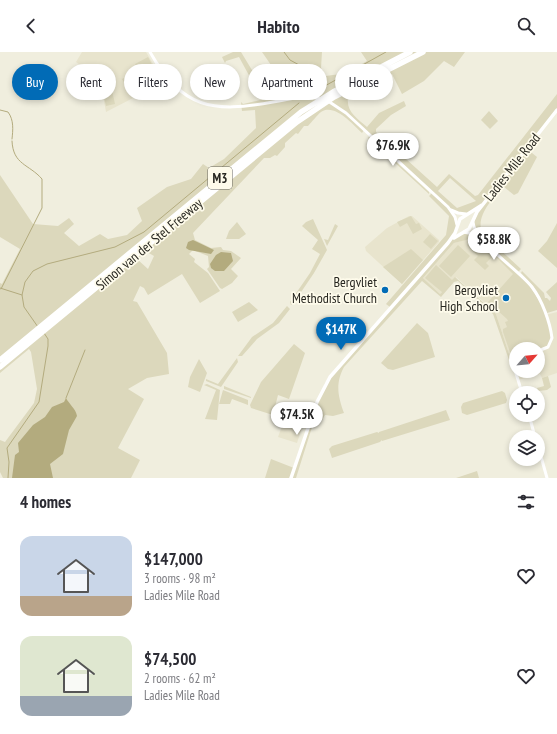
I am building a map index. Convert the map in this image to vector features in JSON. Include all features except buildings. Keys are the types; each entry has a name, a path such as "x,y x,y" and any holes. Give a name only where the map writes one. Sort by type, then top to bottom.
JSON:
{"highway":[{"name":"Simon van der Stel Freeway","path":"46,326 301,112 333,92 410,52"},
{"name":"Simon van der Stel Freeway","path":"0,360 46,326 297,122 340,94 423,52"},
{"name":"Simon van der Stel Freeway","path":"0,367 37,333"}],"main road":[{"name":"Ladies Mile Road","path":"463,233 473,221 482,205 557,110"},
{"name":"Ladies Mile Road","path":"457,226 460,219 466,214 475,211 482,205"},
{"path":"466,214 472,215 473,221"},
{"path":"448,243 463,233 459,232 457,226"},
{"path":"291,478 312,415 325,383 340,364 448,243 457,226"}],"street":[{"path":"150,52 164,75 177,88 193,98 210,105 225,108 245,107 298,97 310,97 325,100 337,106 448,207 457,213 466,214"},
{"path":"448,207 455,217 457,226"},
{"path":"473,221 474,229 480,237 528,282 539,298 552,338 548,347 545,348"},
{"path":"463,233 473,233 480,237"},
{"path":"544,466 547,478"}],"shaded area":[{"path":"82,52 146,52 153,64 124,64 124,100 129,100 106,112 104,100 116,100 116,64 79,64 76,62"},
{"path":"233,52 241,52 248,64 248,74 239,57 226,61 225,63 222,57"},
{"path":"262,52 322,52 321,64 270,64"},
{"path":"361,52 465,52 454,67 444,61 424,81 402,94 393,76 393,64 362,64 367,61"},
{"path":"148,57 152,64 135,64"},
{"path":"335,75 335,100 348,100 350,111 367,127 379,113 404,101 406,106 391,115 376,129 376,132 437,187 449,174 475,196 478,195 557,94 557,110 527,149 537,157 518,193 514,195 504,187 501,188 485,210 481,222 483,234 521,269 518,272 537,296 547,316 550,327 551,336 549,345 545,347 545,342 509,342 509,349 503,332 503,329 507,327 505,322 508,321 488,302 513,274 494,255 486,263 489,266 485,270 474,260 478,256 467,245 474,238 454,243 423,278 440,294 442,292 425,278 436,265 452,280 455,277 496,314 509,354 509,360 493,314 458,281 454,282 441,297 422,281 344,367 339,379 338,390 344,413 333,416 325,415 322,420 313,424 296,478 265,478 271,459 294,468 325,383 390,307 386,304 446,235 449,216 429,196 432,193 364,130 362,133 343,116 332,110 326,110 321,112 308,126 304,126 298,134 296,133 285,143 285,147 277,156 275,155 270,158 264,158 193,233 195,240 211,248 221,247 223,250 231,251 241,258 231,269 238,276 232,283 222,289 220,288 207,269 209,267 208,256 193,250 189,254 195,259 194,262 208,273 220,291 200,303 182,274 148,295 144,288 140,286 133,301 137,302 167,353 169,374 147,378 128,389 144,399 118,448 140,460 131,478 3,478 0,472 0,440 5,442 34,403 37,389 31,352 29,349 0,373 0,283 2,284 20,249 0,237 0,175 33,224 58,226 69,218 74,224 64,233 79,246 100,234 108,239 127,235 142,221 137,208 167,187 191,179 203,164 209,168 224,159 256,128 255,110 242,111 241,102 243,104 261,100 327,100 327,76","holes":["450,178 476,201 457,208 438,191","480,208 473,224 478,236 469,233 454,236 457,225 450,209 466,214","147,252 154,256 148,269 137,259"]},
{"path":"105,100 114,100 115,104 106,106"},
{"path":"489,111 498,121 490,129 481,120"},
{"path":"369,137 429,192 429,194 368,138"},
{"path":"409,216 412,216 439,240 439,242 402,284 366,251 365,247 387,228"},
{"path":"411,216 416,224 419,223 422,229 413,234 407,223 400,227 397,222"},
{"path":"313,219 327,250 314,273 291,305 290,302 310,273 320,254 312,249 318,240 302,226 306,222"},
{"path":"237,222 246,234 239,239 226,239 229,231"},
{"path":"557,223 557,268 538,251 547,241"},
{"path":"335,224 338,226 327,246 324,239 328,240"},
{"path":"430,234 438,241 431,249 423,242"},
{"name":"Bergvliet High School","path":"475,237 526,285 547,335 544,342 509,342 509,354 496,314 456,277 440,294 423,278 454,243"},
{"path":"193,240 214,250 211,254 189,250 186,248 188,242"},
{"path":"458,245 470,256 451,277 439,266"},
{"path":"411,249 423,260 402,284 383,267"},
{"path":"221,252 231,253 233,261 224,271 215,271 211,268 210,264 216,255"},
{"path":"522,271 544,293 545,298 550,301 551,298 546,292 557,282 557,310 547,313 533,286 521,273"},
{"path":"249,302 258,310 238,322 232,312"},
{"path":"287,306 290,309 279,323 257,339 242,356 238,356 252,337 273,323"},
{"path":"557,312 557,373 545,377 544,342 545,315"},
{"path":"417,323 428,333 435,357 393,370 388,369 381,363"},
{"path":"294,344 305,353 289,399 278,395 273,415 251,408 250,405 261,382"},
{"path":"237,358 238,362 221,387 206,381 206,379 218,384"},
{"path":"199,359 207,373 200,392 188,387 190,377"},
{"path":"548,376 551,387 545,390 542,378"},
{"path":"207,384 220,390 217,420 205,419 216,390 204,385"},
{"path":"224,386 251,397 251,398 224,389"},
{"path":"223,390 248,400 248,405 232,399 230,404 219,404"},
{"path":"502,391 505,393 507,400 506,403 467,415 462,413 461,407 463,403"},
{"path":"66,398 77,416 69,430 63,454 50,464 53,478 12,478 15,455 19,452 18,443 33,425 45,417 52,407 64,402"},
{"path":"446,410 450,420 382,440 380,442 332,458 329,449 332,446 377,432 379,433"},
{"path":"287,412 305,418 297,443 278,437"},
{"path":"477,471 479,478 456,478"}],"waterway":[{"path":"284,52 290,60 297,64"},
{"path":"327,85 386,52"},
{"path":"38,327 24,307 22,295 25,282 33,271 47,264 115,247 144,232 299,103"},
{"path":"0,110 8,112 11,118 13,129 12,139"},
{"path":"1,289 42,208 42,179 22,163 15,155 12,141"},
{"path":"0,288 22,295"},
{"path":"8,478 9,462 7,448 39,402 48,346 48,339 44,333"},
{"path":"66,398 85,350"}],"place":[{"name":"Bergvliet Methodist Church","path":"385,290"},
{"name":"Bergvliet High School","path":"506,298"}]}
